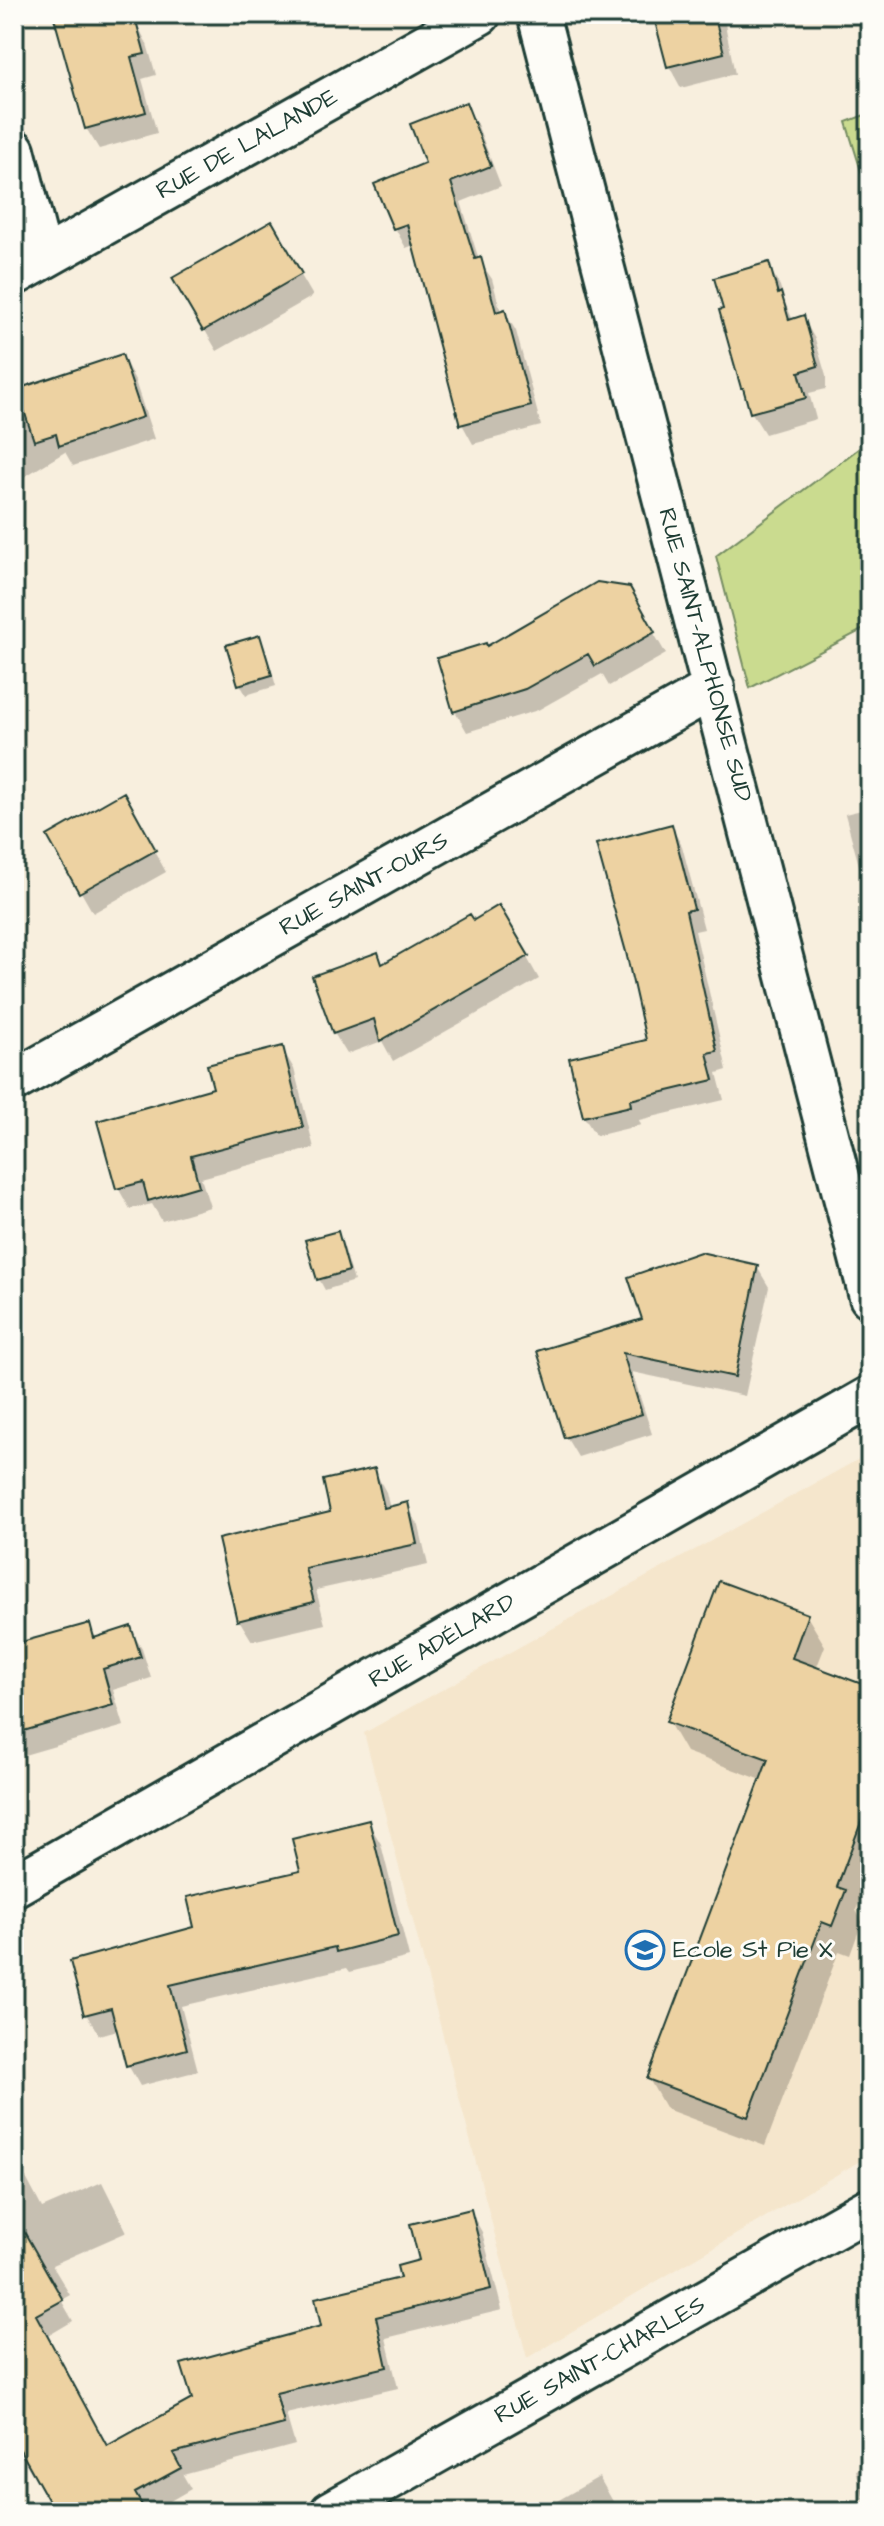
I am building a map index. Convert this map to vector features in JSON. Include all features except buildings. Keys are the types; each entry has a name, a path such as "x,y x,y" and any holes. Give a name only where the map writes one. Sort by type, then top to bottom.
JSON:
{"street":[{"name":"RUE DE LALANDE","path":"28,267 480,14"},
{"name":"RUE SAINT-ALPHONSE SUD","path":"538,14 870,1297"},
{"path":"14,150 28,267"},
{"name":"RUE SAINT-OURS","path":"14,1081 714,688"},
{"name":"RUE ADÉLARD","path":"14,1886 870,1397"},
{"name":"RUE SAINT-CHARLES","path":"331,2512 870,2208"}],"shaded area":[{"name":"Ecole St Pie X","path":"859,1459 865,1459 870,1469 870,2155 527,2358 364,1733"}],"green space":[{"path":"870,113 870,200 846,122"},
{"path":"870,440 870,626 750,688 716,556"}],"place":[{"name":"Ecole St Pie X","path":"645,1950"}]}
